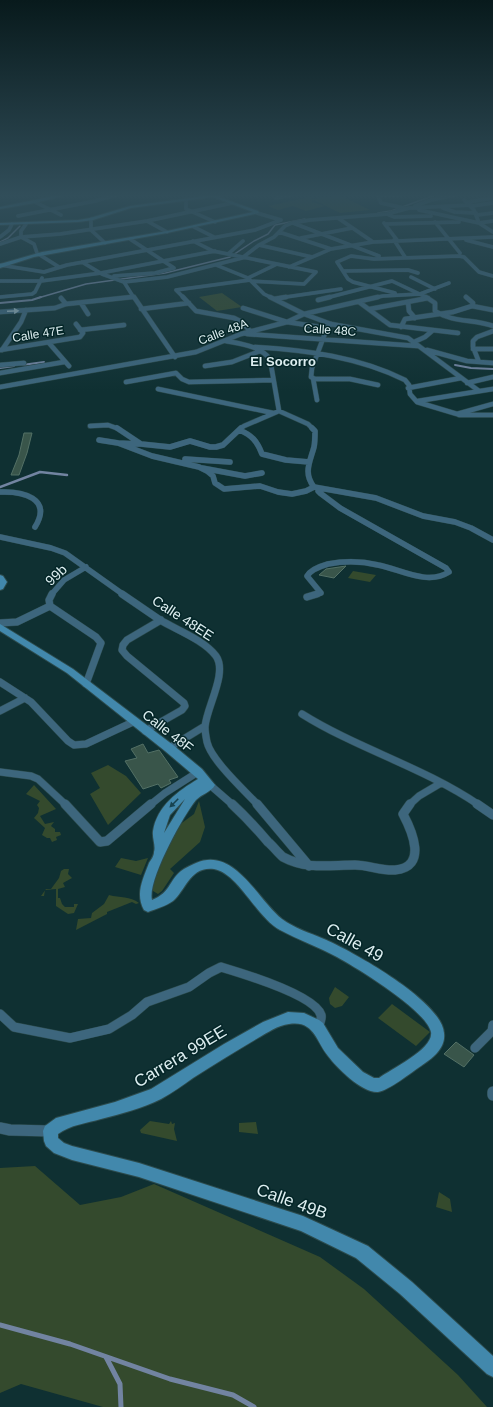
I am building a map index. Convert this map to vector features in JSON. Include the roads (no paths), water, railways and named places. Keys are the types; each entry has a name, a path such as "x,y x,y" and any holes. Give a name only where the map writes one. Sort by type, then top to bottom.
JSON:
{"street":[{"path":"1,266 21,260"},
{"path":"47,260 59,267"},
{"path":"1,266 44,272 59,267 95,260"},
{"path":"0,281 42,280 101,273 171,260"},
{"path":"82,262 101,273 122,281 167,277 236,260"},
{"path":"250,260 316,272 304,284 250,280 176,290 197,311 238,319 245,324 250,332"},
{"path":"289,267 306,260"},
{"path":"342,260 337,262 348,279 353,282 397,294"},
{"path":"467,260 479,272 493,276"},
{"path":"112,277 155,273 174,268 164,261"},
{"path":"216,265 250,280 264,294 304,314 331,324 400,336 414,342 479,391"},
{"path":"250,280 276,265"},
{"path":"343,271 403,270 418,273"},
{"path":"0,297 32,294 35,292 42,280 44,272"},
{"path":"411,278 435,289"},
{"path":"122,281 175,357"},
{"path":"318,300 372,287 385,282 394,282 428,298 435,303 435,311 439,314 450,318 479,321 493,326"},
{"name":"Calle 48A","path":"0,387 175,357 196,352 241,334 287,322 304,314 383,296 397,294 420,294 448,283"},
{"path":"274,299 341,290"},
{"path":"312,294 318,300 332,308"},
{"path":"0,312 55,308 66,304 134,297"},
{"path":"466,297 473,303 472,306"},
{"path":"61,298 66,304"},
{"path":"370,309 428,298"},
{"path":"359,302 390,325 458,333"},
{"path":"408,302 408,311 415,318"},
{"path":"81,303 88,314"},
{"path":"141,309 189,303"},
{"path":"401,327 405,319 464,310 472,306 493,310"},
{"path":"243,308 287,322 327,328"},
{"path":"1,350 21,322 26,310"},
{"path":"76,324 80,330 124,325"},
{"path":"318,400 313,378 311,377 312,368 327,328 331,324"},
{"name":"Calle 47E","path":"1,350 80,337 83,335 80,330"},
{"path":"414,342 425,337 432,331"},
{"path":"479,362 473,349 473,341 477,337 493,331"},
{"name":"Calle 48C","path":"241,334 418,346"},
{"path":"226,341 252,347 288,348 364,363 405,380 410,394 417,402 468,416 493,415"},
{"path":"49,343 69,366"},
{"path":"252,347 269,357 277,412"},
{"path":"473,349 493,348"},
{"path":"423,349 463,360 493,363"},
{"path":"205,366 232,362 260,351"},
{"path":"0,373 64,362"},
{"path":"0,365 24,363"},
{"path":"126,382 176,373 182,379 189,382 273,380"},
{"path":"467,383 493,377"},
{"path":"313,378 350,379 378,385"},
{"path":"408,386 461,378"},
{"path":"417,402 493,388"},
{"path":"158,389 277,412 308,424 315,431 314,446 307,475 310,483 316,487 376,498 423,516 455,522 471,528 493,540"},
{"path":"457,414 493,404"},
{"path":"99,440 161,447 170,447 190,441 210,447 223,445 249,423 277,412"},
{"path":"90,426 108,425 115,427 141,444"},
{"path":"239,430 250,434 258,443 262,454 286,460 309,462"},
{"path":"118,443 125,447 202,468 245,476 262,473"},
{"path":"164,458 230,462"},
{"path":"202,468 215,478 215,483 221,489 228,490 260,486 283,493 299,493 316,487"},
{"path":"307,597 321,593 307,576 308,574 333,563 374,564 411,575 436,578 449,572 446,568 340,508 320,493 316,487"},
{"path":"0,492 17,491 32,497 38,504 40,516 35,527"},
{"name":"Calle 48EE","path":"0,537 60,551 86,567 103,581 161,620 200,642 213,652 218,659 218,674 205,726 207,743 218,761 237,784 258,805 309,866"},
{"name":"99b","path":"50,606 49,600 54,591 65,580 86,567"},
{"path":"0,578 2,582 0,588"},
{"path":"0,624 17,622 50,606 96,637 101,643 86,684"},
{"path":"145,731 182,710 185,706 184,703 127,656 122,650 123,645 127,640 161,620"},
{"name":"Calle 48F","path":"0,627 70,671 133,722 169,748 240,811 278,853 293,861 309,866 323,867 357,864 395,870 409,865 415,854 414,839 412,831 403,814 405,809 414,799 441,783"},
{"path":"0,682 36,707 68,741 74,745 86,744 133,722"},
{"path":"0,711 25,698"},
{"path":"302,714 323,727 388,756 441,783 465,796 493,815"},
{"path":"169,748 205,726"},
{"path":"0,772 31,776 38,779 77,816 100,842 107,841 165,792 204,779"},
{"name":"Calle 49","path":"204,779 199,792 186,806 160,850 147,887 145,898 148,907 170,896 185,875 195,868 207,864 225,867 235,875 278,923 343,954 377,975 413,1001 430,1018 439,1031 439,1036 438,1041 431,1050 384,1083 372,1085 358,1077 344,1064 333,1052 318,1027 304,1019"},
{"path":"0,1014 14,1027 70,1038 109,1029 132,1015 147,1002 189,987 209,973 221,967 303,997 320,1013 322,1020 318,1027"},
{"name":"Carrera 99EE","path":"50,1131 61,1123 115,1109 148,1098 171,1086 210,1059 268,1026 288,1018 304,1019"},
{"path":"475,1048 492,1031"},
{"path":"0,1128 50,1131"},
{"name":"Calle 49B","path":"50,1131 51,1141 59,1148 64,1150 139,1170 303,1224 362,1252 406,1288 492,1366"}],"waterway":[{"path":"38,298 86,284 165,273 219,260"},
{"path":"0,303 32,300 38,298"},
{"path":"22,365 44,362"},
{"path":"455,365 471,368 493,369"},
{"path":"0,368 14,366"},
{"path":"0,487 40,472 67,475"},
{"path":"0,1325 70,1344 170,1379 233,1395 254,1407"},
{"path":"106,1357 120,1384 121,1407"}],"district":[{"name":"El Socorro","path":"283,361"}]}
